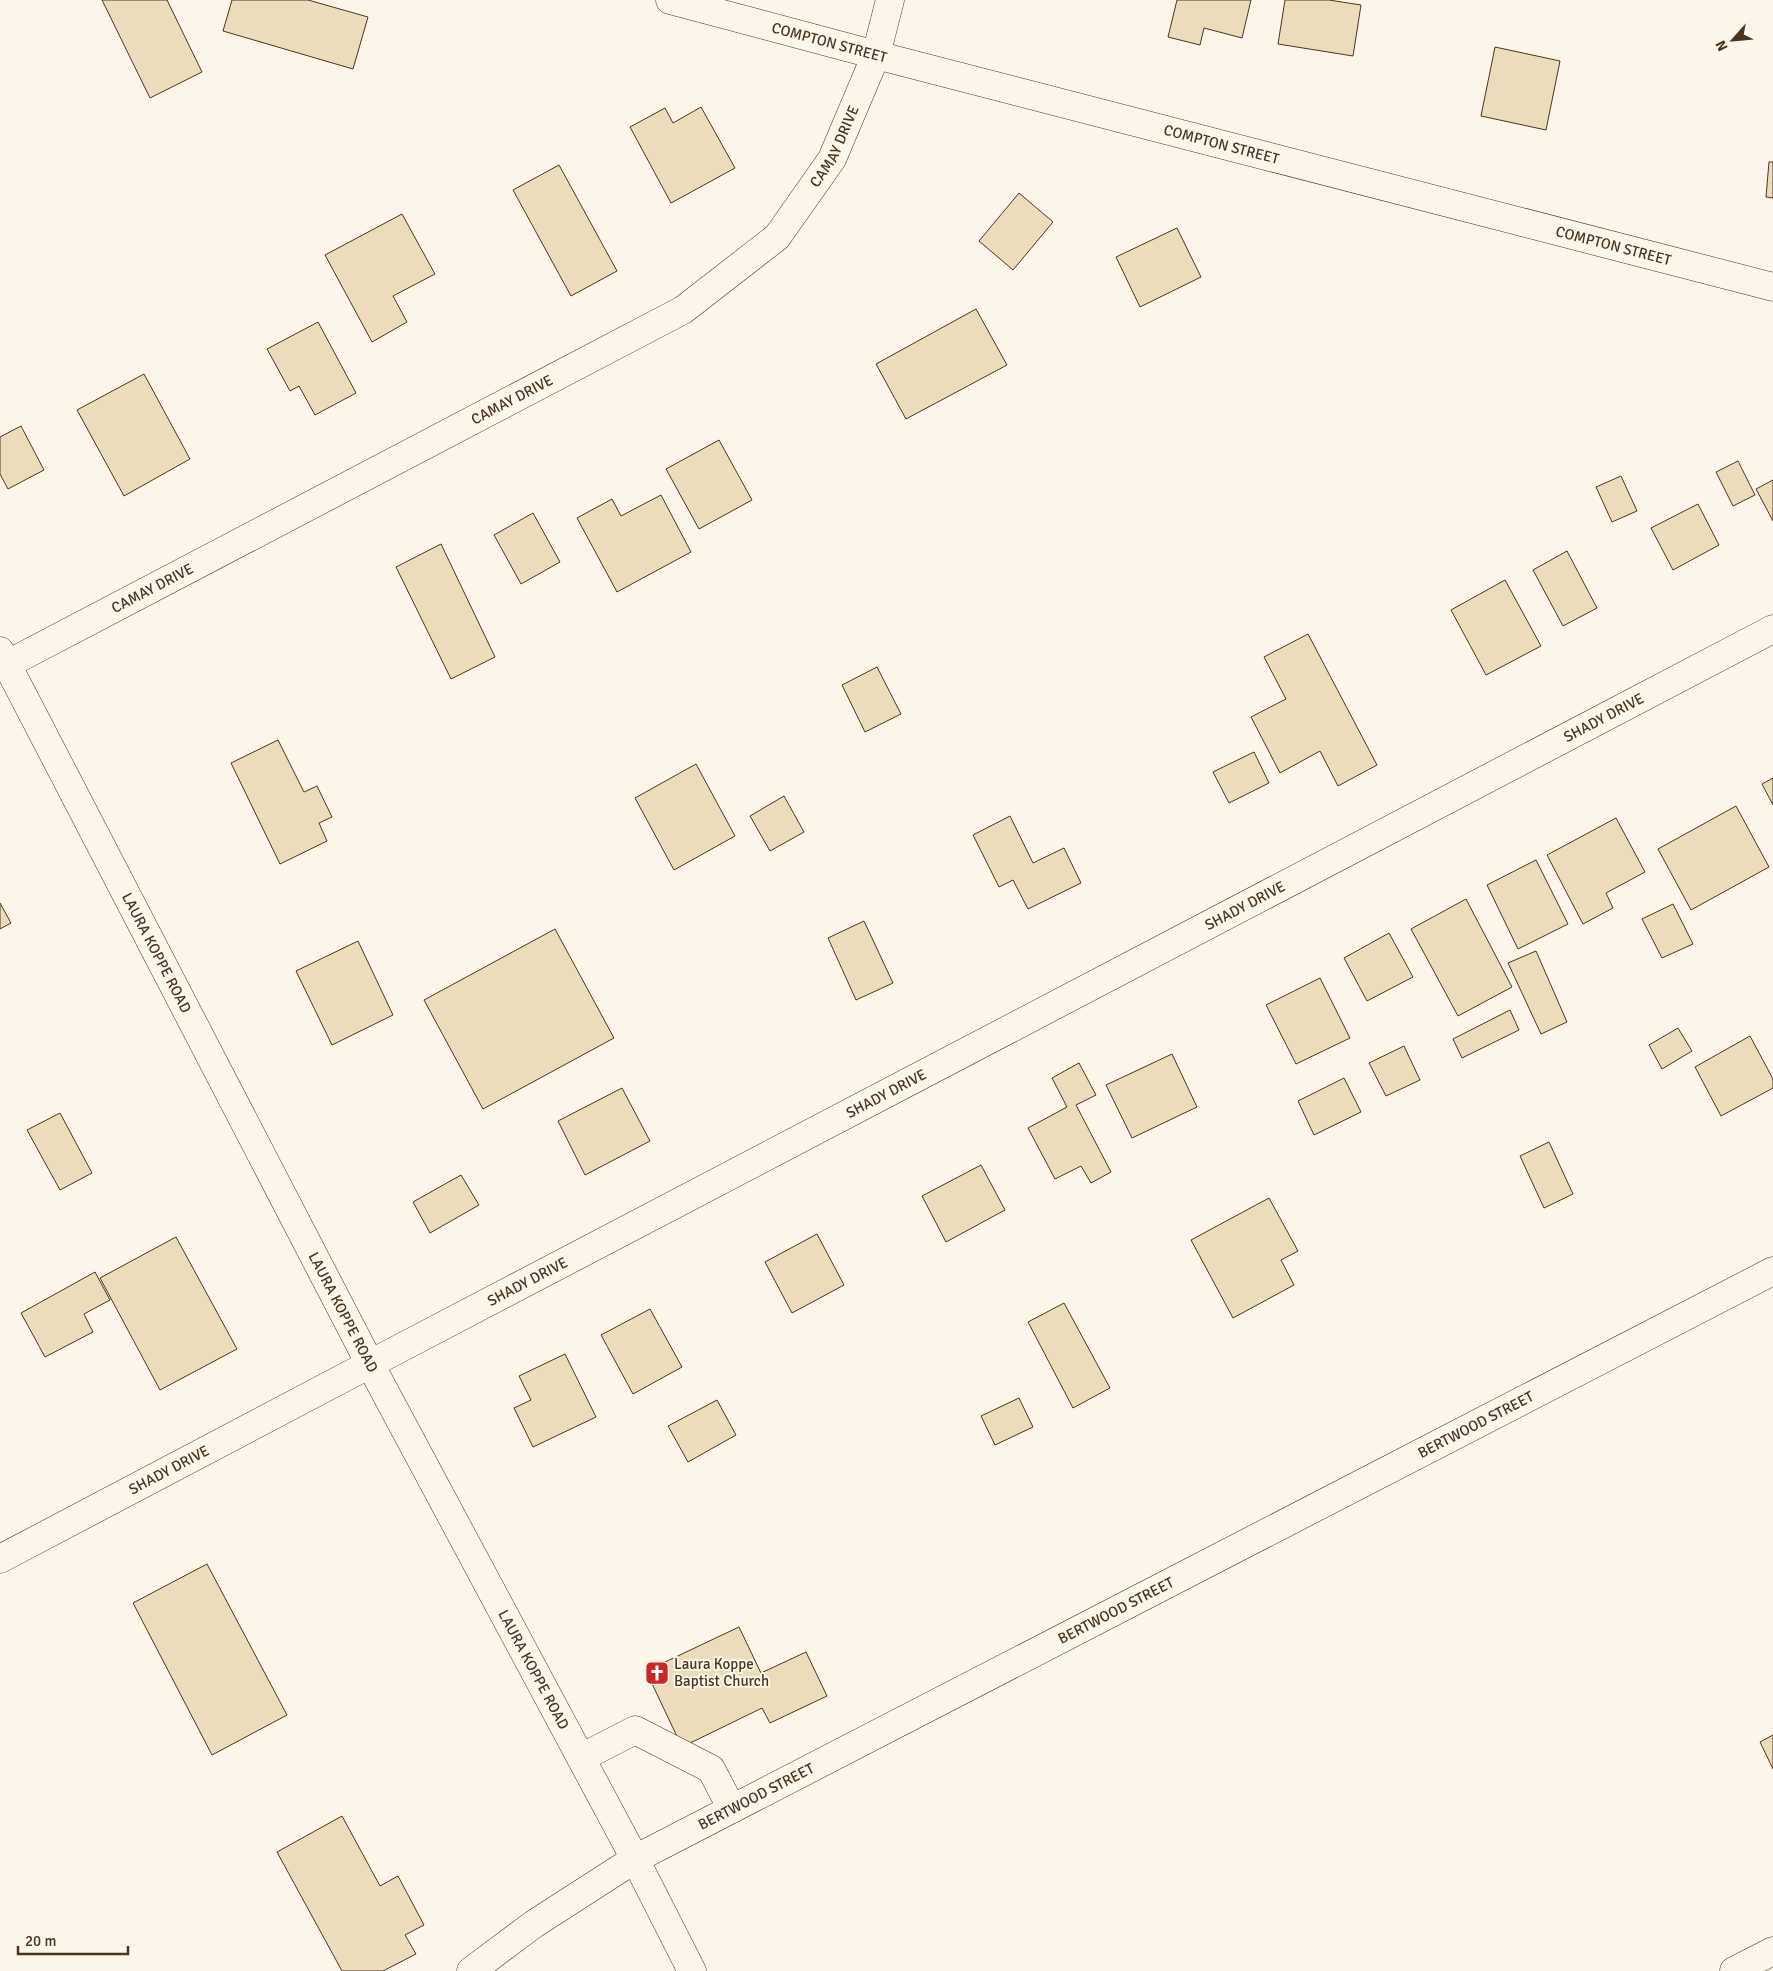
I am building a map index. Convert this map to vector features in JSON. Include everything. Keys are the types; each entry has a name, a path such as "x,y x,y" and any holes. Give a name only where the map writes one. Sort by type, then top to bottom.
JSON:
{"street":[{"name":"COMPTON STREET","path":"670,0 1773,287"},
{"name":"CAMAY DRIVE","path":"2,661 684,310 777,237 832,159 876,55 890,0"},
{"name":"SHADY DRIVE","path":"0,1559 1773,629"},
{"name":"LAURA KOPPE ROAD","path":"2,661 370,1364 635,1859 692,1971"},
{"name":"BERTWOOD STREET","path":"471,1971 534,1924 635,1859 1773,1271"},
{"path":"581,1758 635,1730 711,1769 732,1809"},
{"path":"1734,1971 1773,1951"}],"building":[{"path":"102,0 167,0 202,72 150,98"},
{"path":"232,0 308,0 368,17 353,69 223,31"},
{"path":"1177,0 1251,0 1242,38 1204,28 1200,45 1168,37"},
{"path":"1285,0 1329,0 1361,5 1353,56 1278,44"},
{"path":"1495,47 1560,61 1546,130 1481,116"},
{"path":"701,107 735,168 671,203 630,127 665,108 673,123"},
{"path":"1769,162 1773,162 1773,198 1766,197"},
{"path":"559,165 617,271 571,296 513,190"},
{"path":"1019,193 1053,222 1013,270 979,241"},
{"path":"402,214 435,274 393,296 407,322 372,342 325,255"},
{"path":"1177,228 1201,277 1140,307 1116,257"},
{"path":"976,309 1007,365 906,419 876,364"},
{"path":"318,322 356,393 315,415 299,386 290,391 267,349"},
{"path":"144,374 190,459 124,496 77,410"},
{"path":"21,426 44,470 8,489 0,474 0,437"},
{"path":"719,440 752,500 699,529 666,469"},
{"path":"1738,461 1755,495 1733,506 1716,472"},
{"path":"1621,476 1637,511 1612,522 1596,487"},
{"path":"1773,480 1773,521 1756,489"},
{"path":"661,495 691,552 617,592 577,518 612,499 621,516"},
{"path":"1698,504 1719,545 1673,570 1651,528"},
{"path":"533,513 560,562 521,584 494,535"},
{"path":"441,544 495,657 451,679 396,567"},
{"path":"1567,551 1597,608 1563,626 1533,570"},
{"path":"1505,580 1541,646 1486,675 1451,610"},
{"path":"1308,634 1377,765 1338,786 1320,751 1280,773 1251,717 1286,699 1264,657"},
{"path":"877,667 901,714 865,732 842,685"},
{"path":"278,740 304,792 317,786 332,817 319,823 327,841 280,864 231,763"},
{"path":"1254,752 1269,783 1229,803 1213,772"},
{"path":"696,764 735,836 674,870 635,798"},
{"path":"1773,778 1773,805 1762,784"},
{"path":"784,796 804,832 770,851 750,816"},
{"path":"1736,806 1769,867 1691,910 1658,849"},
{"path":"1010,816 1033,863 1064,848 1081,883 1028,909 1013,880 999,887 973,835"},
{"path":"1616,818 1645,872 1606,893 1613,908 1583,924 1547,855"},
{"path":"1536,860 1568,924 1518,949 1487,885"},
{"path":"1466,899 1512,987 1458,1016 1411,929"},
{"path":"0,903 11,923 0,929"},
{"path":"1673,904 1693,944 1662,958 1642,919"},
{"path":"864,921 893,983 856,1000 828,938"},
{"path":"555,929 614,1038 483,1109 424,1000"},
{"path":"1389,933 1413,977 1367,1001 1344,958"},
{"path":"358,941 393,1015 332,1045 296,971"},
{"path":"1536,951 1567,1022 1541,1034 1508,963"},
{"path":"1320,978 1350,1038 1296,1064 1266,1005"},
{"path":"1510,1010 1519,1030 1462,1058 1453,1039"},
{"path":"1678,1028 1692,1051 1662,1069 1649,1045"},
{"path":"1750,1036 1773,1079 1773,1088 1721,1116 1695,1067"},
{"path":"1404,1046 1420,1080 1386,1096 1369,1063"},
{"path":"1172,1054 1197,1107 1132,1138 1106,1085"},
{"path":"1079,1063 1096,1095 1076,1105 1111,1172 1091,1183 1081,1166 1055,1179 1028,1128 1067,1107 1052,1078"},
{"path":"1344,1078 1361,1112 1314,1135 1298,1101"},
{"path":"622,1088 650,1141 585,1175 558,1121"},
{"path":"60,1113 92,1173 60,1190 27,1130"},
{"path":"1549,1142 1573,1194 1544,1208 1520,1156"},
{"path":"981,1165 1005,1210 946,1242 922,1196"},
{"path":"461,1175 479,1205 430,1233 413,1202"},
{"path":"1269,1198 1298,1251 1281,1260 1294,1285 1233,1318 1191,1240"},
{"path":"817,1234 844,1285 792,1313 765,1262"},
{"path":"176,1237 237,1349 160,1390 100,1278"},
{"path":"95,1272 110,1300 84,1314 93,1332 45,1357 21,1313"},
{"path":"1064,1303 1110,1388 1073,1408 1028,1322"},
{"path":"650,1309 682,1367 633,1394 601,1335"},
{"path":"565,1354 596,1417 533,1447 514,1408 531,1400 519,1376"},
{"path":"1019,1398 1033,1427 995,1445 981,1416"},
{"path":"717,1400 736,1435 688,1462 668,1426"},
{"path":"207,1564 287,1715 212,1755 133,1603"},
{"path":"739,1627 761,1673 806,1652 827,1696 770,1723 762,1708 682,1747 646,1671"},
{"path":"1773,1735 1773,1769 1760,1742"},
{"path":"342,1816 380,1886 398,1876 424,1925 405,1935 416,1954 383,1971 342,1971 277,1852"}],"place":[{"name":"Laura Koppe Baptist Church","path":"657,1673"}]}
